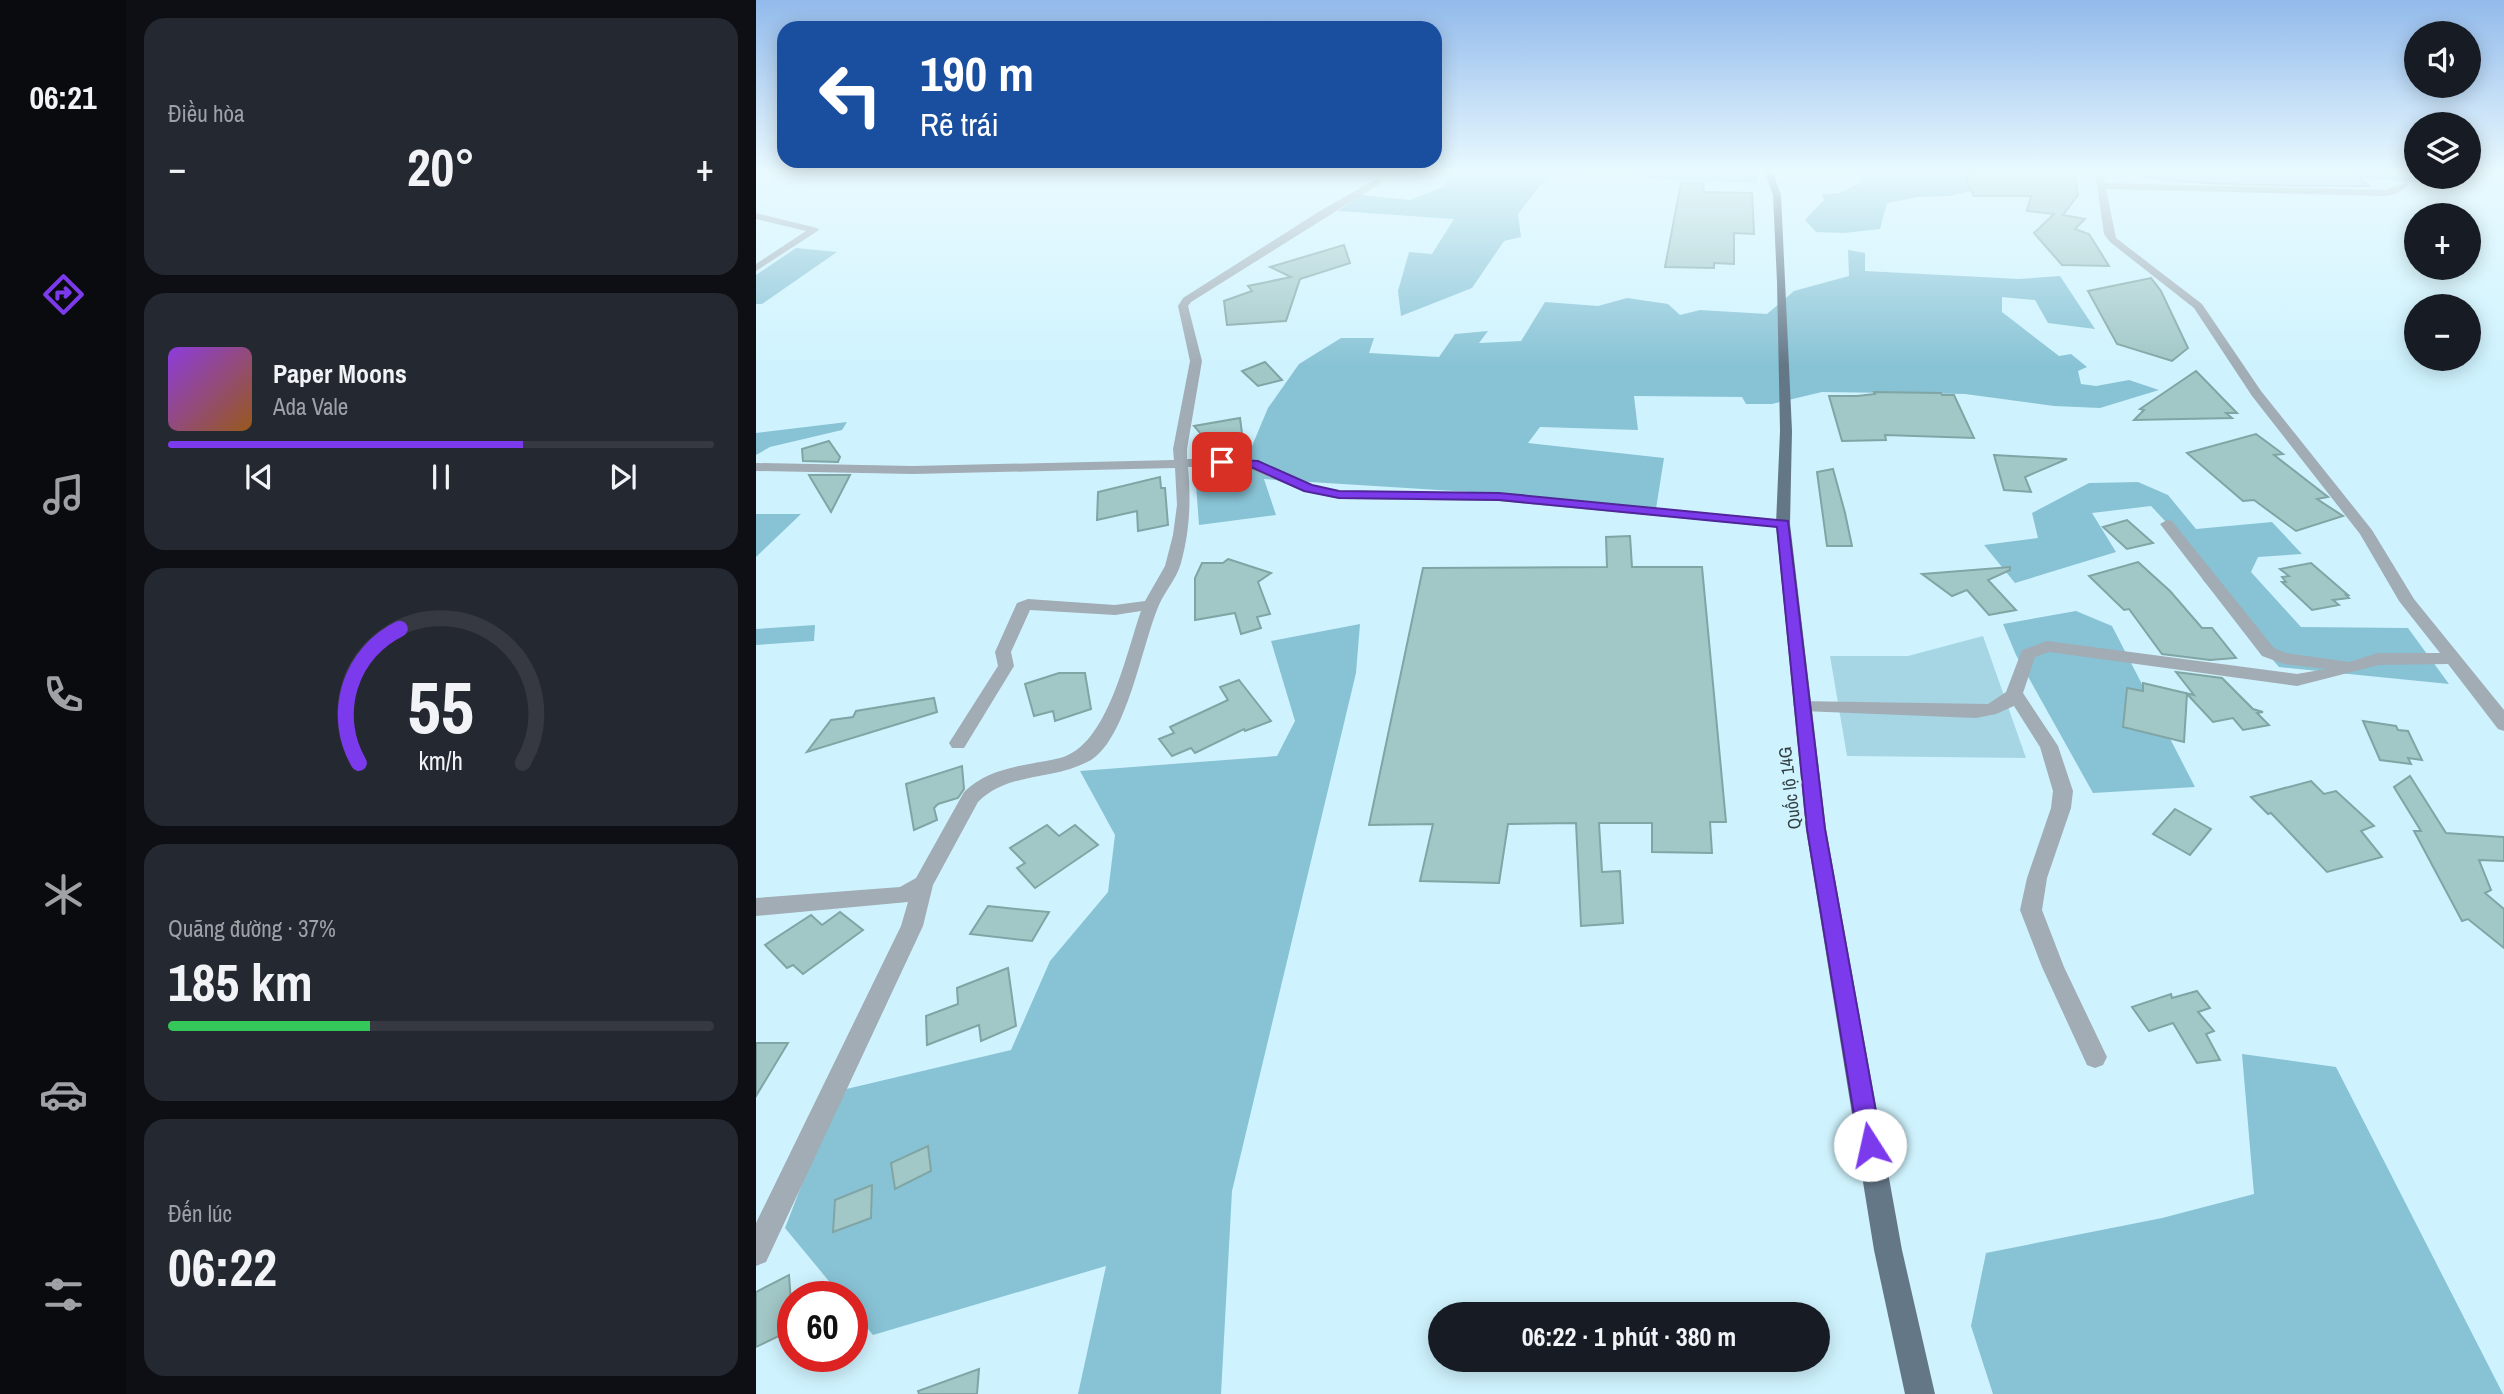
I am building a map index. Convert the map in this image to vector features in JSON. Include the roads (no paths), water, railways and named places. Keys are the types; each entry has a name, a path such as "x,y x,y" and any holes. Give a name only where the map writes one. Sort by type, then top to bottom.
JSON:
{"main road":[{"name":"Quốc lộ 14G","path":"1779,235 1786,431 1783,524 1818,842 1888,1250 1920,1394"}],"street":[{"path":"756,268 806,235"},
{"path":"756,1252 912,926 923,884 971,797 981,787 1020,771 1065,764 1087,754 1104,734 1121,695 1151,605 1173,566 1180,535 1184,505 1180,449 1196,361 1182,306 1245,261 1288,235"},
{"path":"2110,235 2197,306 2256,393 2367,533 2407,601 2497,712 2504,725"},
{"path":"756,467 913,470 1253,463 1308,488 1339,495 1499,496 1783,524"},
{"path":"2167,524 2269,652 2284,658 2350,666"},
{"path":"958,743 1006,666 1003,652 1023,607 1028,604 1115,610 1151,605"},
{"path":"1802,705 1976,712 1999,709 2015,694 2028,654 2048,646 2284,679 2310,679 2378,659 2453,658"},
{"path":"2015,694 2049,746 2063,791 2061,808 2037,878 2031,910 2053,967 2095,1057"},
{"path":"756,907 903,895 923,884"}]}
